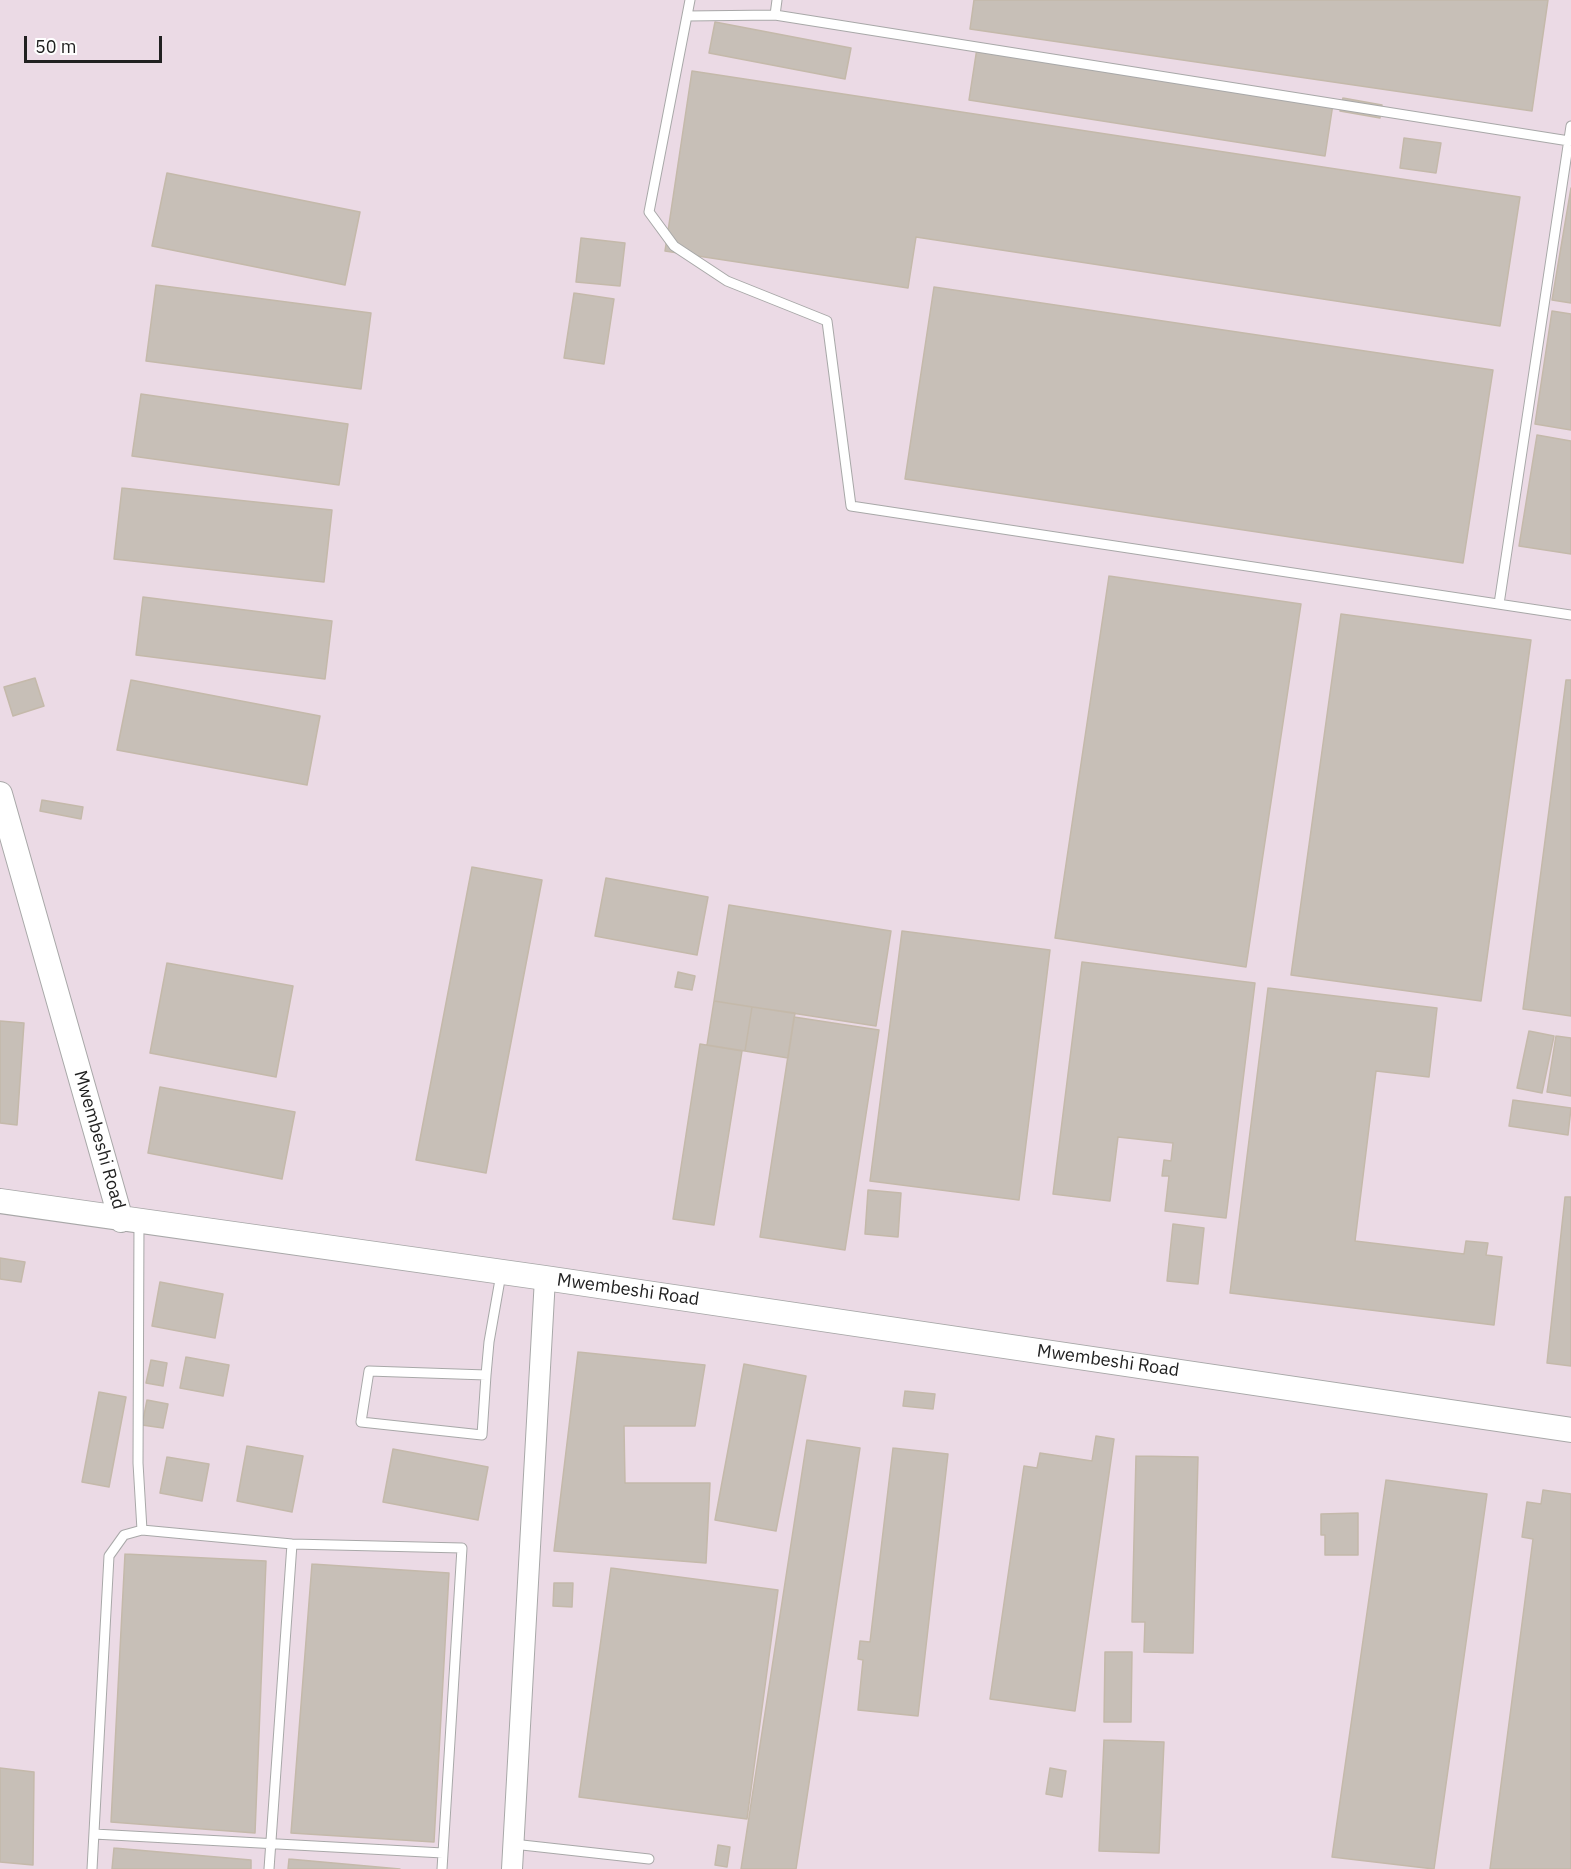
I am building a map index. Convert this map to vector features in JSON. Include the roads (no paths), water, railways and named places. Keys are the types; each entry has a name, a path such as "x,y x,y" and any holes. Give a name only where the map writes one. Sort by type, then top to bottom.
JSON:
{"street":[{"name":"Mwembeshi Road","path":"0,795 130,1221 545,1278 1571,1430"},
{"path":"0,1201 130,1221"},
{"path":"512,1869 545,1278"}],"lane":[{"path":"690,0 649,212 674,246 727,282 827,321 851,506 1571,615"},
{"path":"775,15 777,0"},
{"path":"687,16 775,15 1569,141"},
{"path":"1499,604 1571,126"},
{"path":"130,1221 142,1530"},
{"path":"486,1375 369,1371 361,1422 482,1435 489,1342 502,1272"},
{"path":"92,1869 109,1556 124,1535 142,1530 292,1544 462,1548 442,1869"},
{"path":"269,1869 292,1544"},
{"path":"94,1834 443,1853"},
{"path":"513,1844 649,1859"}]}
